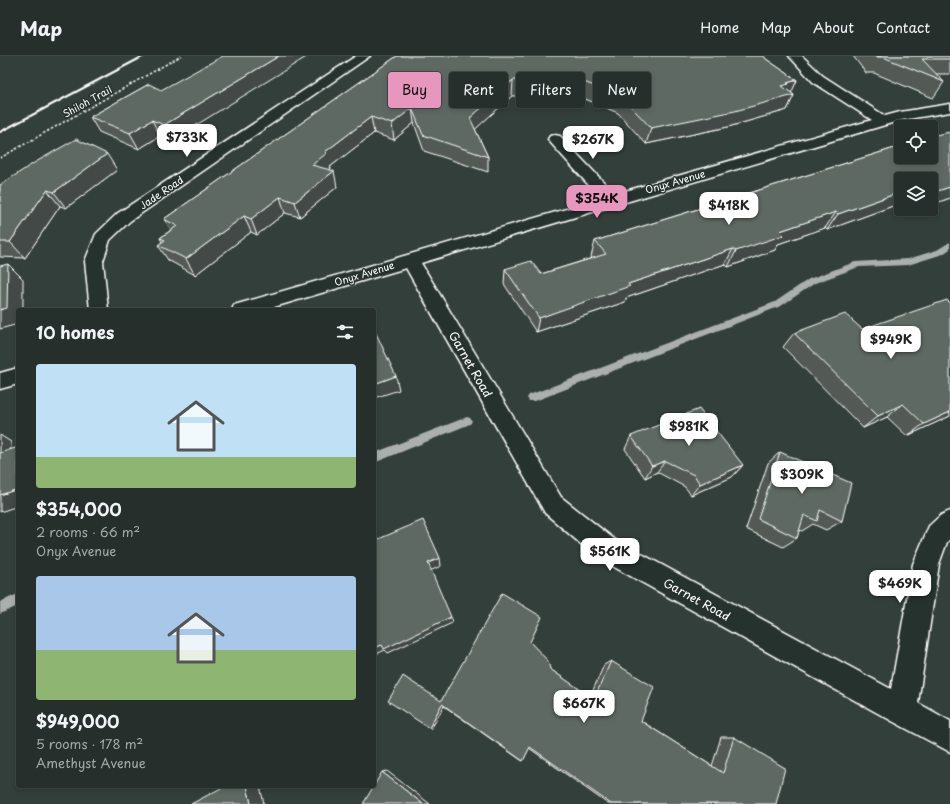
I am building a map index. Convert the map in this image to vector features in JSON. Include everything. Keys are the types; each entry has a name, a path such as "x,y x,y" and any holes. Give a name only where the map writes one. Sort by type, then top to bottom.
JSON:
{"street":[{"name":"Jade Road","path":"99,308 94,261 102,238 124,217 364,56"},
{"path":"795,56 818,79 883,121"},
{"name":"Onyx Avenue","path":"248,308 900,116 950,108"},
{"path":"556,139 611,200"},
{"name":"Garnet Road","path":"410,260 553,504 605,548 950,737"},
{"path":"0,382 16,377"},
{"path":"902,711 926,564 938,534 950,523"}],"path":[{"name":"Shiloh Trail","path":"0,158 181,56"}],"building":[{"path":"223,56 279,56 164,125 152,120 130,133 90,117 149,84 161,90"},
{"path":"397,56 764,56 766,59 797,80 782,86 794,95 735,111 651,128 632,108 651,108 651,72 593,72 593,86 585,82 585,72 516,72 516,80 513,80 508,84 508,72 449,72 449,108 481,108 470,118 488,157 423,135 412,108 392,124 371,117 325,152 327,153 312,165 334,171 295,202 280,197 251,219 244,216 186,259 158,245 165,240 160,238 177,226 164,219"},
{"path":"874,56 950,56 950,59 922,59 944,82 883,57"},
{"path":"950,132 950,187 938,191 938,172 894,172 894,194 838,214 836,212 780,231 784,235 736,251 733,249 628,284 630,286 539,318 505,269 531,261 541,274 606,254 595,241 894,148 894,164 938,164 938,135"},
{"path":"76,139 107,154 54,192 47,190 10,242 0,242 0,185 34,163"},
{"path":"8,264 7,308 0,310 0,266"},
{"path":"947,300 950,303 950,412 924,424 903,404 878,416 794,333 845,314 862,329"},
{"path":"376,333 396,376 376,383"},
{"path":"699,409 743,465 700,484 694,475 665,461 652,466 631,436"},
{"path":"16,448 16,490 0,495 0,453"},
{"path":"780,452 851,483 842,521 820,510 817,521 804,515 797,538 758,519"},
{"path":"423,520 440,558 428,563 451,617 384,649 382,645 376,647 376,540"},
{"path":"502,593 542,617 530,642 548,661 550,669 594,699 611,661 654,687 641,721 723,773 734,737 785,768 776,804 611,804 530,747 523,761 442,704 429,728 388,701 403,676 441,701"},
{"path":"382,772 423,804 363,804 372,788 376,788 376,782"},
{"path":"221,788 247,788 251,804 191,804"}],"waterway":[{"path":"532,398 778,304 812,281 858,264 908,262 940,252 950,245"},
{"path":"376,457 467,421"},
{"path":"0,608 16,601"}],"railway":[{"path":"0,132 144,56"}]}
